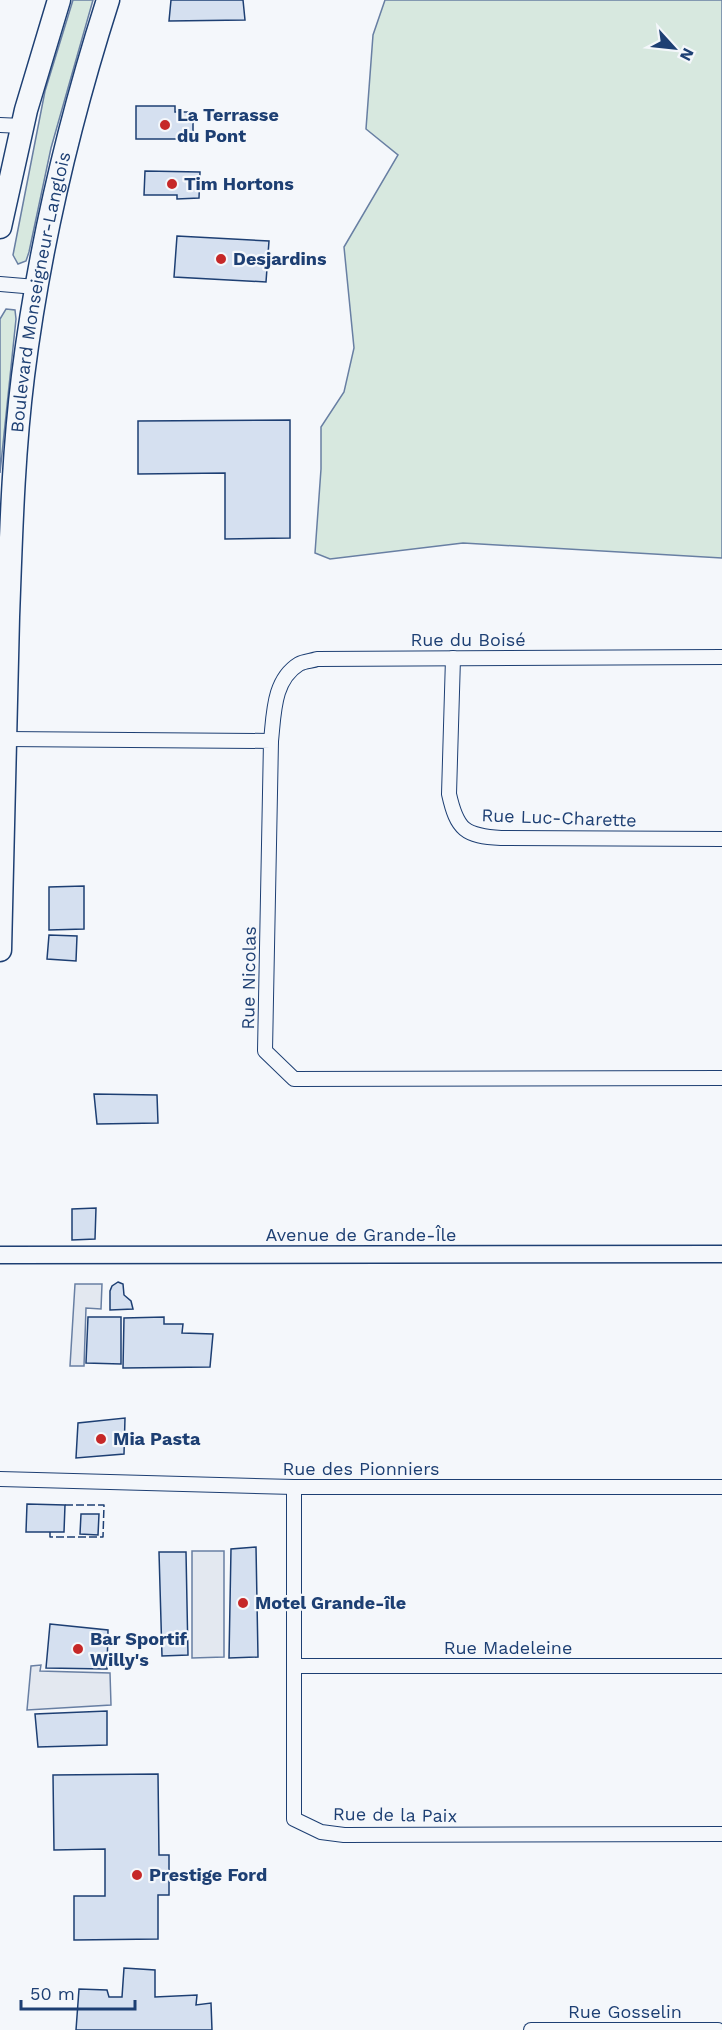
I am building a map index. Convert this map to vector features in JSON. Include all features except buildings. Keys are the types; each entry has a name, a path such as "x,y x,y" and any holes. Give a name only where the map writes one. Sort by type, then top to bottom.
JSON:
{"highway":[{"path":"0,226 11,125 59,0"},
{"name":"Boulevard Monseigneur-Langlois","path":"0,950 5,739 5,563 20,402 36,287 70,132 108,0"}],"street":[{"path":"0,284 36,287"},
{"name":"Rue du Boisé","path":"272,741 277,695 286,677 300,663 317,659 722,657"},
{"name":"Rue Luc-Charette","path":"453,658 449,794 453,811 462,829 479,837 501,838 722,839"},
{"path":"5,739 272,741"},
{"name":"Rue Nicolas","path":"272,741 265,1051 294,1079 722,1078"},
{"name":"Avenue de Grande-Île","path":"0,1255 722,1254"},
{"name":"Rue des Pionniers","path":"0,1479 294,1487 722,1487"},
{"name":"Rue de la Paix","path":"294,1487 294,1819 321,1832 344,1835 722,1834"},
{"name":"Rue Madeleine","path":"294,1666 722,1666"},
{"name":"Rue Gosselin","path":"531,2030 718,2030"}],"shaded area":[{"path":"73,0 93,0 51,148 29,252 26,261 18,264 13,255 45,91"},
{"path":"385,0 722,0 722,558 463,543 330,559 315,553 321,469 321,427 344,392 354,348 344,247 398,155 366,129 373,35"},
{"path":"6,309 15,310 16,319 0,473 0,319"},
{"path":"75,1284 102,1284 101,1309 86,1308 84,1366 70,1366"},
{"path":"192,1551 224,1551 224,1657 192,1658"},
{"path":"41,1665 40,1671 110,1673 111,1705 27,1710 31,1666"}],"fence":[{"path":"50,1532 50,1537 103,1537 104,1505 65,1505"}],"place":[{"name":"La Terrasse du Pont","path":"165,125"},
{"name":"Tim Hortons","path":"172,184"},
{"name":"Desjardins","path":"221,259"},
{"name":"Mia Pasta","path":"101,1439"},
{"name":"Motel Grande-île","path":"243,1603"},
{"name":"Bar Sportif Willy's","path":"78,1649"},
{"name":"Prestige Ford","path":"137,1875"}]}
